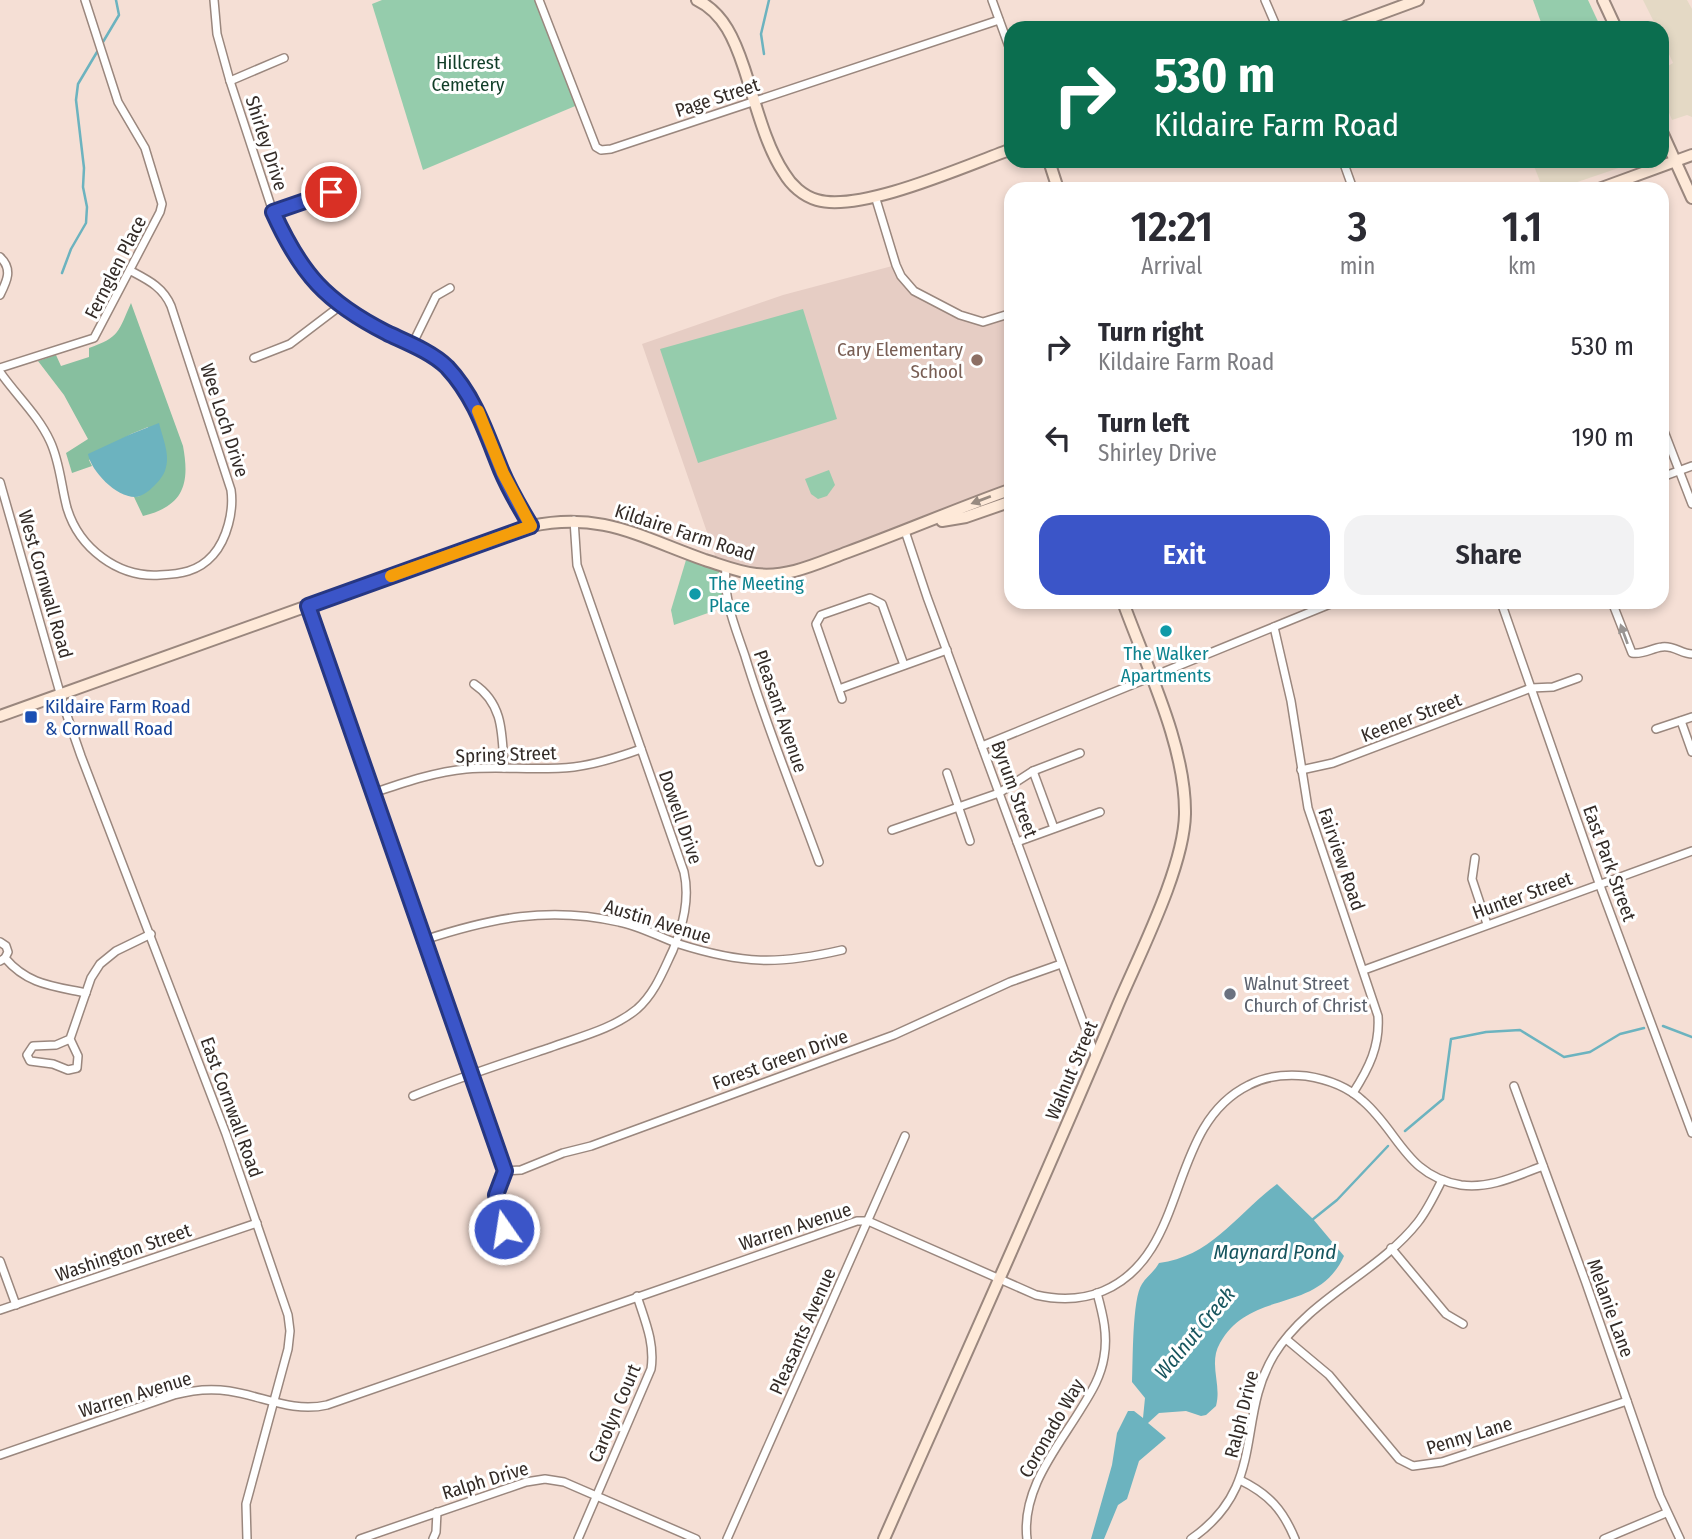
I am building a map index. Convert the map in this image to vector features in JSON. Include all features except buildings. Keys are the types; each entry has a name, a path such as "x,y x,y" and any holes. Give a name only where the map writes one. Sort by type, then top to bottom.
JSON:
{"main road":[{"path":"697,0 711,9 731,34 778,162 788,179 799,190 817,200 832,202 875,196 1004,152"},
{"path":"1361,21 1418,0"},
{"path":"1603,0 1613,21"},
{"path":"1669,147 1692,198"},
{"path":"1669,162 1692,155"},
{"path":"1617,182 1654,168"},
{"name":"Kildaire Farm Road","path":"922,526 1004,492"},
{"name":"Kildaire Farm Road","path":"0,716 531,526 574,520 599,523 726,568 754,574 796,571 905,531 966,517 1004,504"},
{"name":"Walnut Street","path":"884,1539 1096,1058 1166,891 1180,850 1185,815 1182,771 1127,609"}],"street":[{"name":"Fernglen Place","path":"0,370 94,338 131,271 162,204 141,139 118,102 85,0"},
{"name":"Shirley Drive","path":"214,0 216,34 230,81 273,212 289,246 303,267 340,306 444,364 464,386 478,412 503,473 531,526"},
{"name":"Page Street","path":"539,0 576,100 598,150 611,149 999,20"},
{"path":"992,0 1004,33"},
{"path":"1265,0 1274,21"},
{"path":"230,81 284,58"},
{"path":"273,212 331,192"},
{"path":"875,196 896,265 901,276 914,291 960,315 979,321 1004,315"},
{"path":"0,257 7,264 8,271 0,295"},
{"name":"Wee Loch Drive","path":"0,370 49,438 57,457 71,517 85,542 95,552 116,566 140,575 176,574 202,566 214,555 223,536 232,506 231,490 171,306 164,293 153,283 131,271"},
{"path":"412,345 436,296 450,288"},
{"path":"254,358 290,344 340,306"},
{"path":"1669,445 1692,503"},
{"path":"1669,475 1692,466"},
{"name":"West Cornwall Road","path":"0,482 61,695"},
{"name":"Dowell Drive","path":"413,1096 593,1032 624,1018 654,989 676,943 685,914 686,881 577,565 574,520"},
{"name":"Byrum Street","path":"905,531 1096,1058"},
{"name":"Pleasant Avenue","path":"726,568 725,590 730,612 764,715 818,862"},
{"path":"842,699 816,624 821,615 870,598 877,600 882,604 904,665"},
{"path":"308,606 505,1171 496,1195 504,1229"},
{"path":"982,746 1318,609"},
{"name":"East Park Street","path":"1504,609 1600,883 1692,1133"},
{"path":"1615,609 1632,653 1638,654 1666,646 1688,655 1692,654"},
{"name":"Fairview Road","path":"1274,627 1291,701 1308,808 1376,1006 1378,1035 1368,1070 1353,1093"},
{"path":"839,689 947,650"},
{"name":"Keener Street","path":"1301,770 1333,763 1531,688 1553,687 1578,678"},
{"path":"474,684 485,691 499,714 504,768"},
{"name":"East Cornwall Road","path":"61,695 100,808 151,934 221,1121 289,1322 288,1349 246,1504 247,1539"},
{"path":"1656,729 1692,717"},
{"path":"1681,721 1692,752"},
{"name":"Spring Street","path":"373,793 436,774 466,769 582,766 607,761 641,749"},
{"path":"892,830 999,793 1033,771 1080,753"},
{"path":"1033,771 1054,828"},
{"path":"947,773 970,841"},
{"path":"1017,842 1100,812"},
{"name":"Hunter Street","path":"1364,970 1692,850"},
{"path":"1475,858 1472,879 1488,924"},
{"name":"Austin Avenue","path":"424,940 497,918 543,914 621,922 676,943 719,956 750,961 788,961 842,950"},
{"path":"70,1039 57,1045 33,1046 27,1055 30,1061 53,1063 68,1070 75,1069 79,1062 70,1039 94,973 103,961 116,951 151,934"},
{"path":"0,942 8,949 3,959 30,980 86,993"},
{"name":"Forest Green Drive","path":"505,1171 521,1170 563,1153 591,1146 894,1035 1010,982 1061,964"},
{"name":"Warren Avenue","path":"0,1455 185,1392 221,1390 306,1409 327,1405 848,1223 868,1221 1036,1295 1070,1298 1097,1293 1124,1279 1149,1253 1160,1234 1205,1123 1228,1098 1250,1084 1265,1079 1299,1075 1319,1078 1353,1093 1372,1110 1410,1160 1442,1180 1461,1185 1482,1186 1543,1166"},
{"name":"Melanie Lane","path":"1514,1086 1666,1513 1680,1539"},
{"name":"Pleasants Avenue","path":"727,1539 905,1136"},
{"name":"Ralph Drive","path":"1191,1539 1219,1514 1240,1480 1246,1464 1260,1388 1272,1359 1306,1317 1391,1248 1417,1223 1442,1180"},
{"name":"Washington Street","path":"0,1310 257,1223"},
{"path":"1391,1248 1446,1314 1463,1324"},
{"path":"0,1261 16,1305"},
{"name":"Coronado Way","path":"1027,1539 1028,1511 1036,1484 1090,1394 1103,1364 1105,1327 1097,1293"},
{"name":"Carolyn Court","path":"578,1539 651,1368 651,1338 637,1296"},
{"name":"Penny Lane","path":"1286,1339 1329,1375 1399,1460 1413,1466 1442,1462 1627,1401"},
{"name":"Ralph Drive","path":"360,1539 536,1480 564,1482 696,1539"},
{"path":"1240,1480 1277,1504 1295,1539"},
{"path":"433,1539 437,1512"},
{"path":"1604,1539 1666,1513"}],"shaded area":[{"path":"1643,0 1687,0 1692,9 1692,117 1687,115 1672,120 1669,113 1669,65 1673,63 1669,54 1669,21 1654,21"},
{"path":"1535,168 1618,168 1578,182 1540,182"},
{"path":"896,265 909,286 978,321 1004,315 1004,495 779,574 718,564 642,344 783,295"}],"green space":[{"name":"Hillcrest Cemetery","path":"382,0 542,0 580,104 423,170 372,4"},
{"path":"1533,0 1588,0 1598,21 1540,21"},
{"path":"131,303 183,446 185,460 184,482 176,499 157,512 143,516 134,497 140,496 148,427 131,434 89,460 92,466 72,473 66,453 88,439 64,395 38,361 56,355 61,366 89,357 89,348 117,332"},
{"path":"803,309 837,419 698,463 660,349"},
{"path":"829,470 835,485 827,496 818,499 811,494 805,479"},
{"path":"686,560 719,571 725,607 674,625 671,610"}],"water":[{"path":"159,423 167,456 163,475 152,488 140,496 120,493 99,475 88,454"},
{"name":"Maynard Pond","path":"1277,1184 1313,1219 1344,1256 1332,1274 1318,1287 1249,1314 1233,1326 1220,1343 1215,1359 1216,1406 1201,1416 1186,1411 1159,1413 1148,1423 1166,1438 1139,1461 1127,1499 1118,1505 1104,1539 1091,1539 1112,1465 1117,1433 1128,1411 1134,1411 1143,1418 1145,1398 1132,1382 1136,1303 1142,1284 1159,1263 1177,1259 1209,1243"}],"waterway":[{"path":"62,273 71,249 86,223 84,168 76,100 78,84 119,15 116,0"},
{"path":"764,54 761,34 769,0"},
{"name":"Walnut Creek","path":"1663,1026 1692,1037"},
{"name":"Walnut Creek","path":"1405,1131 1443,1099 1451,1039 1486,1032 1520,1030 1564,1057 1590,1052 1620,1034 1644,1028"},
{"name":"Walnut Creek","path":"1312,1220 1337,1200 1388,1146"}],"slow traffic":[{"path":"391,576 531,526 503,473 478,411"}],"place":[{"name":"Cary Elementary School","path":"977,360"},
{"name":"The Meeting Place","path":"695,594"},
{"name":"The Walker Apartments","path":"1166,631"},
{"name":"Kildaire Farm Road & Cornwall Road","path":"31,717"},
{"name":"Walnut Street Church of Christ","path":"1230,994"}],"route":[{"path":"331,192 273,212 289,246 317,284 340,306 444,364 464,386 478,412 503,473 531,526 308,606 505,1171 496,1195 504,1229"}]}
